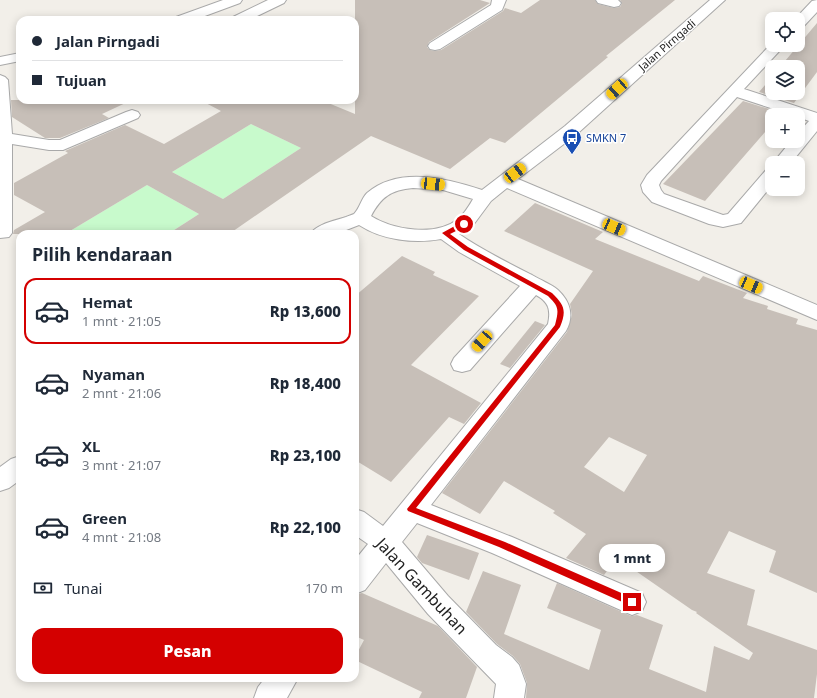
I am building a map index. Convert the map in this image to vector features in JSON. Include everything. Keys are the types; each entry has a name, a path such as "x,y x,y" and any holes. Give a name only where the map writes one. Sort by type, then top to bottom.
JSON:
{"street":[{"path":"192,16 235,0"},
{"path":"246,16 279,0"},
{"path":"435,46 497,7 499,0"},
{"name":"Jalan Pirngadi","path":"361,218 380,229 422,236 445,233 464,224 476,210 484,197 571,130 718,0"},
{"path":"805,17 817,4"},
{"path":"765,182 734,219 723,221 716,220 658,198 652,192 650,185 653,179 771,52"},
{"path":"0,61 16,58"},
{"path":"0,80 4,138 2,233"},
{"path":"734,91 817,120 788,156"},
{"path":"4,138 49,146 63,145 132,115"},
{"path":"505,180 817,313"},
{"path":"329,230 361,218 368,204 375,196 387,189 401,184 421,182 445,185 484,197"},
{"path":"359,576 558,326 561,312 560,304 550,294 466,248 445,233"},
{"path":"462,364 533,285"},
{"path":"0,481 16,469"},
{"path":"411,509 502,545 632,602"},
{"name":"Jalan Gambuhan","path":"359,523 385,542 438,605 508,676 511,684 509,698"},
{"path":"269,698 280,682"}],"green space":[{"path":"251,124 301,148 223,199 172,172"},
{"path":"147,185 199,214 174,230 72,230"}],"building":[{"path":"355,0 480,0 490,3 429,42 427,47 430,50 435,51 441,50 503,11 505,8 521,13 540,0 595,0 598,4 614,8 620,7 622,3 620,0 675,0 606,56 608,57 505,143 490,138 450,169 371,136 235,230 174,230 199,214 147,185 72,230 16,230 16,234 13,234 14,230 45,212 14,195 14,183 68,153 65,151 125,125 164,144 221,111 208,104 331,104 355,114 355,104 359,104 359,16 355,16","holes":["251,124 301,148 223,199 172,172"]},
{"path":"817,23 817,72 805,88 805,60 786,60 793,52 805,52 805,37"},
{"path":"765,85 765,94 759,92"},
{"path":"11,100 16,100 16,104 123,104 102,114 109,118 60,138 45,138 12,117"},
{"path":"784,100 796,100 794,103"},
{"path":"743,101 766,108 765,132 705,201 663,184"},
{"path":"535,203 603,232 595,239 699,281 703,276 747,293 743,298 768,306 767,309 798,319 796,324 817,330 817,593 769,572 776,551 729,531 707,573 755,590 747,625 817,650 817,674 814,698 526,698 527,683 520,664 513,656 497,644 466,612 483,571 521,585 504,634 589,670 601,630 547,608 557,583 631,616 637,615 663,625 649,669 706,692 714,646 749,660 753,653 696,613 697,612 617,558 604,575 566,558 586,534 553,513 555,511 504,481 480,514 442,493 567,332 572,315 570,304 593,271 504,231","holes":["609,437 647,455 624,492 584,467"]},
{"path":"402,256 435,272 433,275 479,296 411,365 481,403 464,424 449,417 391,482 359,462 359,293"},
{"path":"535,321 545,325 510,368 500,364"},
{"path":"427,535 479,553 469,580 422,563 417,557"},
{"path":"362,593 438,626 477,667 466,698 419,698 422,692 359,662 359,649 364,640 359,638 359,594"}],"place":[{"name":"SMKN 7","path":"572,155"}],"route":[{"path":"464,224 445,233 466,248 550,294 560,304 561,312 558,326 411,509 502,545 632,602"}]}
